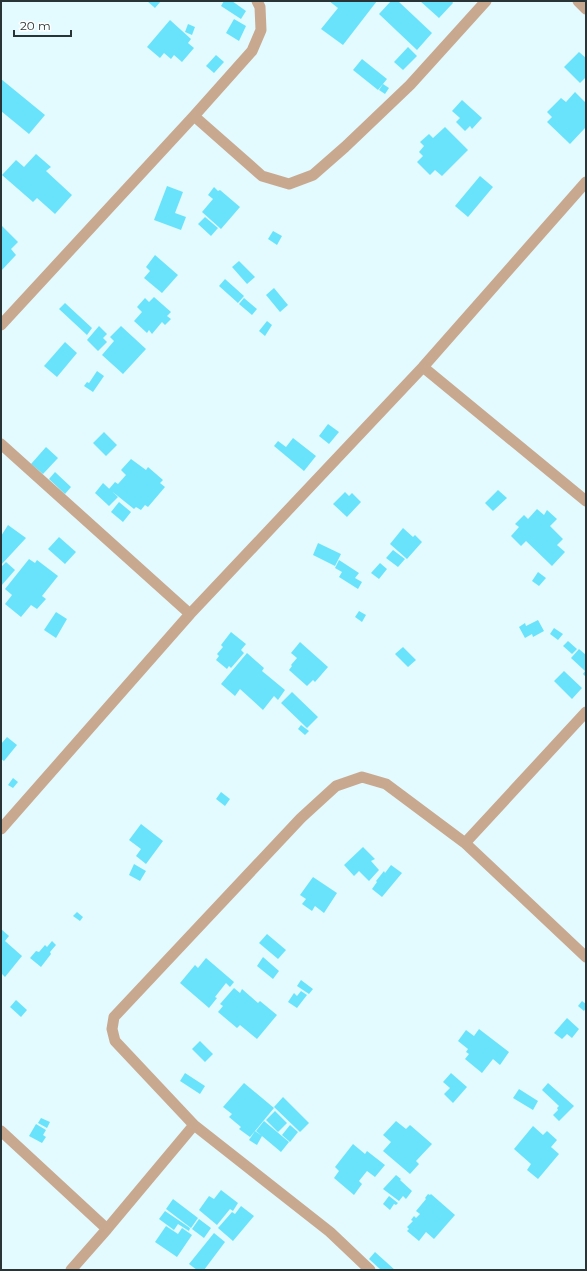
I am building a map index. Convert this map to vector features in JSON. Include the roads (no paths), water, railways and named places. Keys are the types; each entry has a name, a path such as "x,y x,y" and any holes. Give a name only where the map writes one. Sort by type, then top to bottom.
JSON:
{"street":[{"path":"1,326 252,51 261,30 260,7 257,1"},
{"path":"194,116 262,176 289,184 313,175 345,147 410,85 486,1"},
{"path":"578,1 586,8"},
{"path":"1,829 190,614 423,367 586,182"},
{"path":"423,367 586,501"},
{"path":"1,444 190,614"},
{"path":"465,843 586,712"},
{"path":"370,1270 330,1232 194,1124 115,1041 112,1029 114,1017 301,818 336,786 362,777 386,784 465,843 586,957"},
{"path":"71,1270 194,1124"},
{"path":"1,1131 107,1229"}]}
